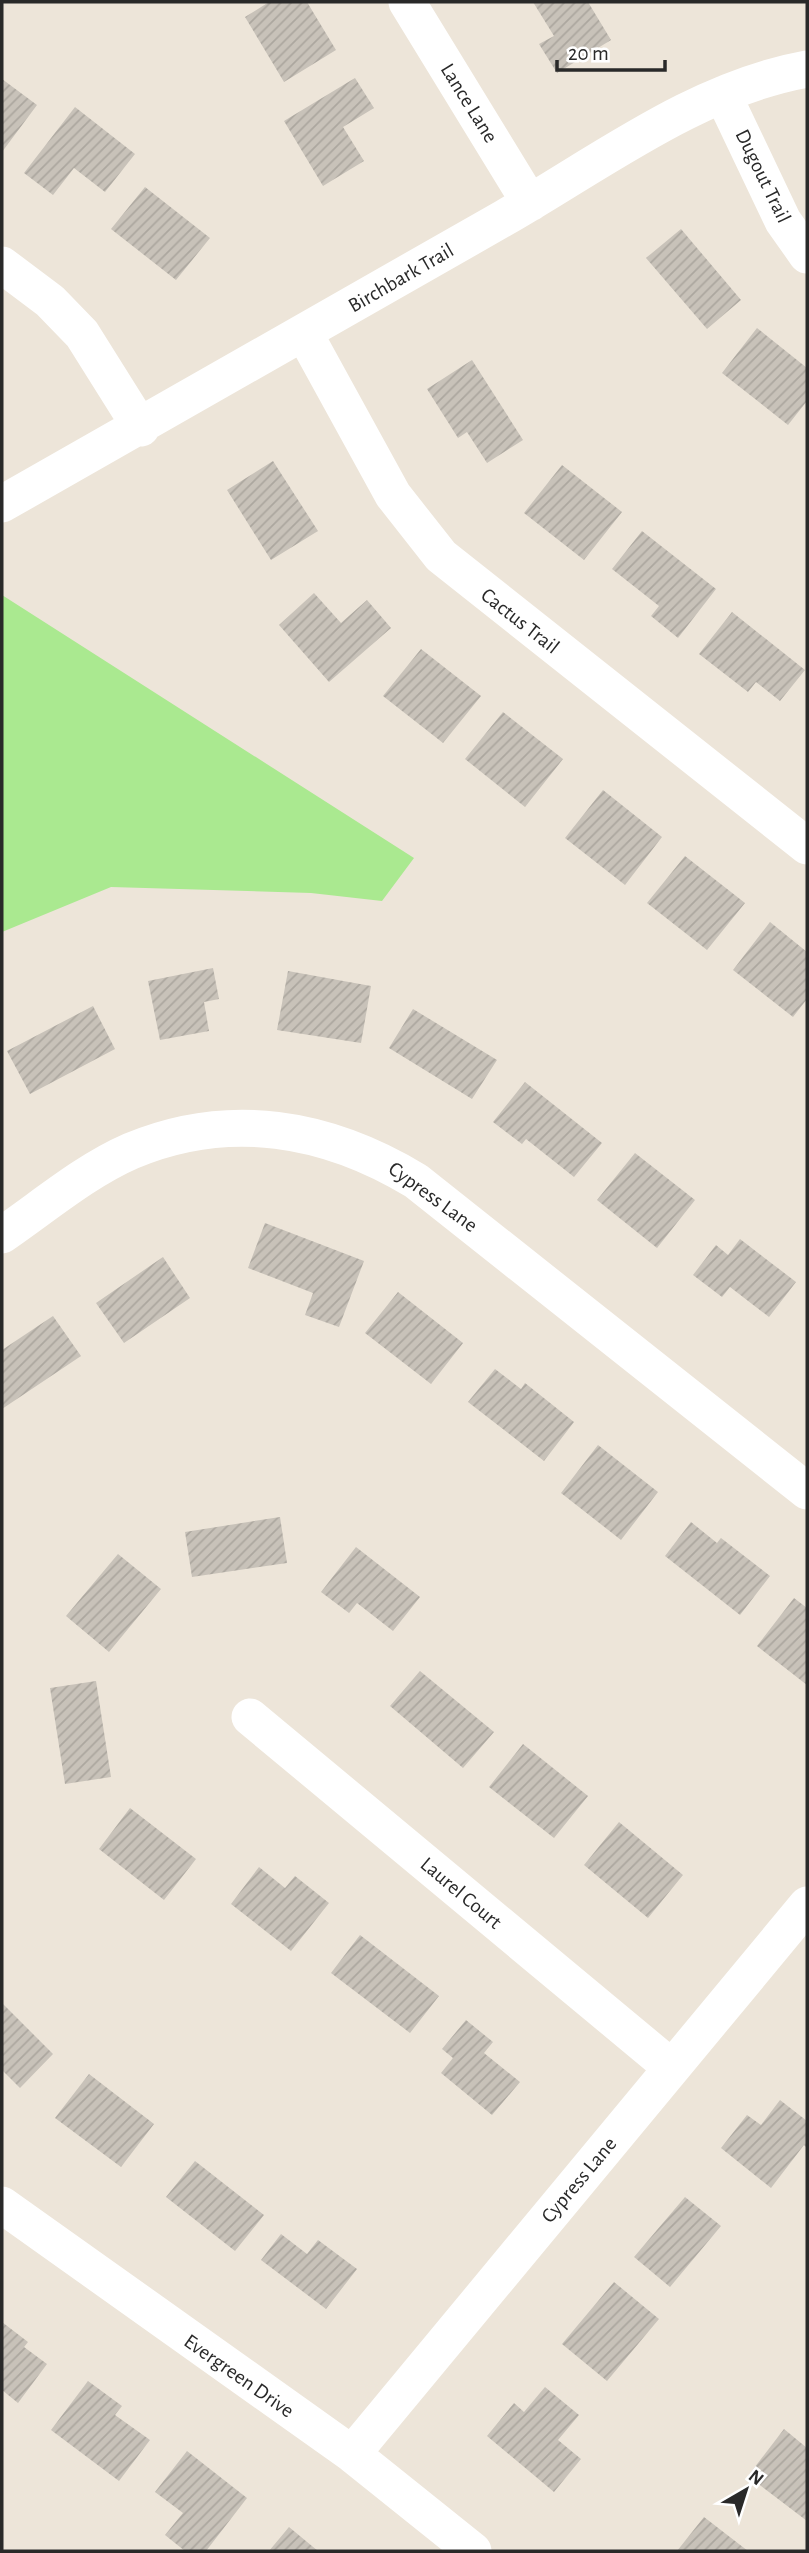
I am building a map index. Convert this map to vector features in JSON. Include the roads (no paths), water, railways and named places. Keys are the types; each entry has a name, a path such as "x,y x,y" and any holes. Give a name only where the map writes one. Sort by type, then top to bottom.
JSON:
{"street":[{"name":"Lance Lane","path":"407,2 530,203"},
{"name":"Birchbark Trail","path":"2,504 141,428 634,140 723,94 807,69"},
{"name":"Dugout Trail","path":"723,94 783,221 807,255"},
{"path":"2,265 50,301 82,334 141,428"},
{"name":"Cactus Trail","path":"304,333 393,495 441,556 807,846"},
{"name":"Cypress Lane","path":"2,1235 97,1170 131,1152 173,1138 217,1130 268,1129 309,1134 381,1159 416,1181 807,1491"},
{"name":"Laurel Court","path":"250,1717 672,2068"},
{"name":"Cypress Lane","path":"352,2454 807,1905"},
{"name":"Evergreen Drive","path":"2,2206 352,2454 473,2551"}]}
